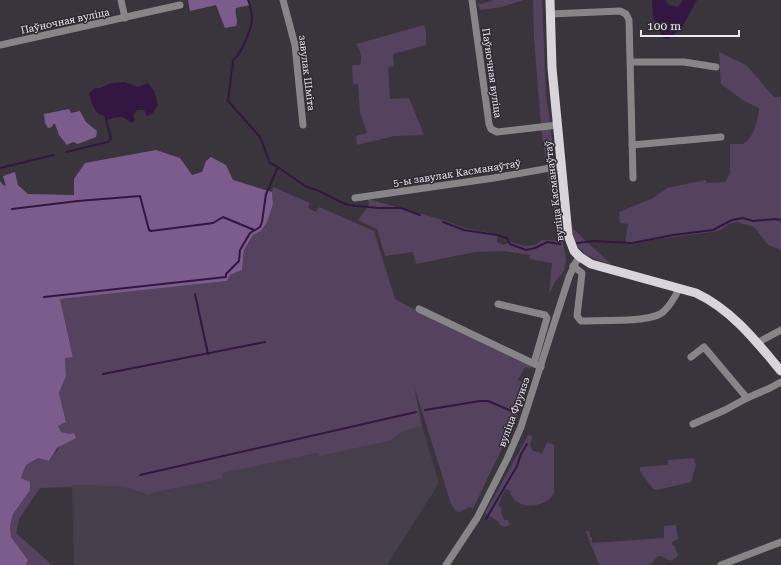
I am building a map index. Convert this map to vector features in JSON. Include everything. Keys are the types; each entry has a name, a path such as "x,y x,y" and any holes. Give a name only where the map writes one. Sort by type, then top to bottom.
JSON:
{"main road":[{"name":"вуліца Касманаўтаў","path":"550,0 552,68 568,235 574,251 580,257"},
{"path":"580,257 591,264 696,293 710,300 738,321 781,372"}],"street":[{"path":"121,0 125,18"},
{"name":"завулак Шміта","path":"284,0 295,45 304,125"},
{"name":"Паўночная вуліца","path":"472,0 488,124 491,129 497,132 558,125"},
{"name":"Паўночная вуліца","path":"0,46 180,5"},
{"path":"550,14 620,11 626,14 629,20 631,62 633,178"},
{"path":"631,62 684,62 716,67"},
{"path":"632,145 721,137"},
{"name":"5-ы завулак Касманаўтаў","path":"355,198 486,179 561,166"},
{"name":"вуліца Фрунзэ","path":"446,565 474,523 522,427 569,277 573,266 580,257"},
{"path":"573,266 582,274 576,316 581,321 642,319 653,317 664,312 674,300 679,289"},
{"path":"498,304 545,315 547,318 534,363"},
{"path":"419,309 541,367"},
{"path":"757,343 781,330"},
{"path":"691,357 704,347 747,398"},
{"path":"693,424 781,382"},
{"path":"721,565 781,542"}],"shaded area":[{"path":"188,0 248,0 250,5 236,8 236,26 225,28 216,5 190,11"},
{"path":"494,0 524,0 502,7 480,10 478,3 480,4"},
{"path":"533,0 542,0 546,95 550,123 541,125 534,38"},
{"path":"652,0 666,0 668,5 678,7 683,0 697,0 681,29 668,39 663,38 653,17"},
{"path":"424,25 426,32 426,45 393,54 394,66 388,67 390,99 409,98 424,135 394,136 357,145 356,136 367,133 360,112 358,84 353,84 352,65 360,65 361,60 360,51 356,44"},
{"path":"719,52 746,65 774,97 781,97 781,250 768,245 754,227 737,222 729,224 719,231 625,244 628,224 620,223 619,212 653,198 667,188 706,180 706,183 725,182 730,173 730,144 742,144 746,142 752,134 757,123 759,108 744,101 721,84"},
{"path":"124,82 138,87 148,83 154,91 158,105 152,114 147,116 144,110 137,110 133,116 135,121 131,123 122,117 106,120 103,115 97,113 89,94 94,88 100,88 112,83"},
{"path":"69,109 71,113 80,111 86,122 97,131 96,137 78,144 73,142 67,145 59,135 55,124 48,128 45,123 44,114"},
{"path":"550,128 554,164 547,167 541,129"},
{"path":"156,150 180,158 192,175 202,172 206,161 211,157 226,165 233,180 272,192 273,204 267,222 261,231 253,235 244,250 242,270 230,275 227,281 60,299 73,357 65,358 66,376 59,393 66,422 58,426 61,432 70,434 74,433 76,438 57,448 49,461 38,458 26,465 21,478 30,482 30,490 13,514 10,526 11,537 28,560 26,565 0,565 0,181 6,186 3,176 15,172 18,185 28,194 74,195 74,179 85,163"},
{"path":"547,171 552,171 555,175 560,226 566,259 564,271 555,282 549,294 552,263 529,259 530,255 504,251 475,252 416,264 413,252 385,256 377,229 358,220 369,205 368,199 443,220 465,228 497,234 497,242 504,245 511,242 524,246 535,245 542,240 560,241"},
{"path":"273,187 310,203 308,208 316,212 319,207 374,231 395,299 426,316 532,365 530,369 525,367 518,380 528,385 509,432 473,509 470,507 459,512 455,510 451,504 414,386 422,426 404,431 389,441 320,456 317,453 223,473 221,479 152,493 149,495 125,487 72,485 72,487 40,488 19,519 16,533 52,565 26,565 28,560 11,537 10,526 13,514 20,503 21,478 26,465 38,458 49,461 70,434 60,432 58,425 66,422 59,393 66,376 65,358 73,356 60,299 227,281 230,275 242,270 244,250 253,235 261,231 273,204"},
{"path":"572,228 611,264 584,253 577,244"},
{"path":"422,426 439,483 387,565 74,565 72,485 125,487 149,495 152,493 221,479 222,473 317,453 320,456 389,441 404,431"},
{"path":"528,435 532,436 530,445 532,450 542,454 547,442 554,445 554,492 549,500 528,506 519,503 510,494 511,491 505,489 498,506 502,507 501,512 504,520 508,520 510,525 505,527 485,513"},
{"path":"694,458 696,465 691,482 657,490 653,489 640,471 640,467 668,465 668,460"},
{"path":"676,525 678,539 672,542 672,544 675,547 678,556 671,561 658,556 648,565 599,565 586,532 589,530 590,537 592,537 592,543 664,538 664,526"}],"waterway":[{"path":"248,0 252,14 252,23 243,47 233,60 228,101 260,137 270,163 305,186 348,205 379,208 401,208 420,215"},
{"path":"66,152 108,142 111,138 106,120"},
{"path":"0,168 54,155"},
{"path":"44,297 226,277 226,274 239,261 240,250 250,233 260,227 266,194 278,167"},
{"path":"12,209 78,201 140,196 149,230 151,231 213,223 223,217 254,230"},
{"path":"577,243 593,241 632,243 673,235 713,230 732,220 743,218 753,221 775,219 781,220"},
{"path":"443,222 464,230 507,238 510,244 526,250 535,248 547,242 560,244"},
{"path":"195,294 208,354"},
{"path":"103,374 265,342"},
{"path":"425,410 488,401 516,413"},
{"path":"140,475 416,412"},
{"path":"486,519 517,466 521,454 527,444"}]}
